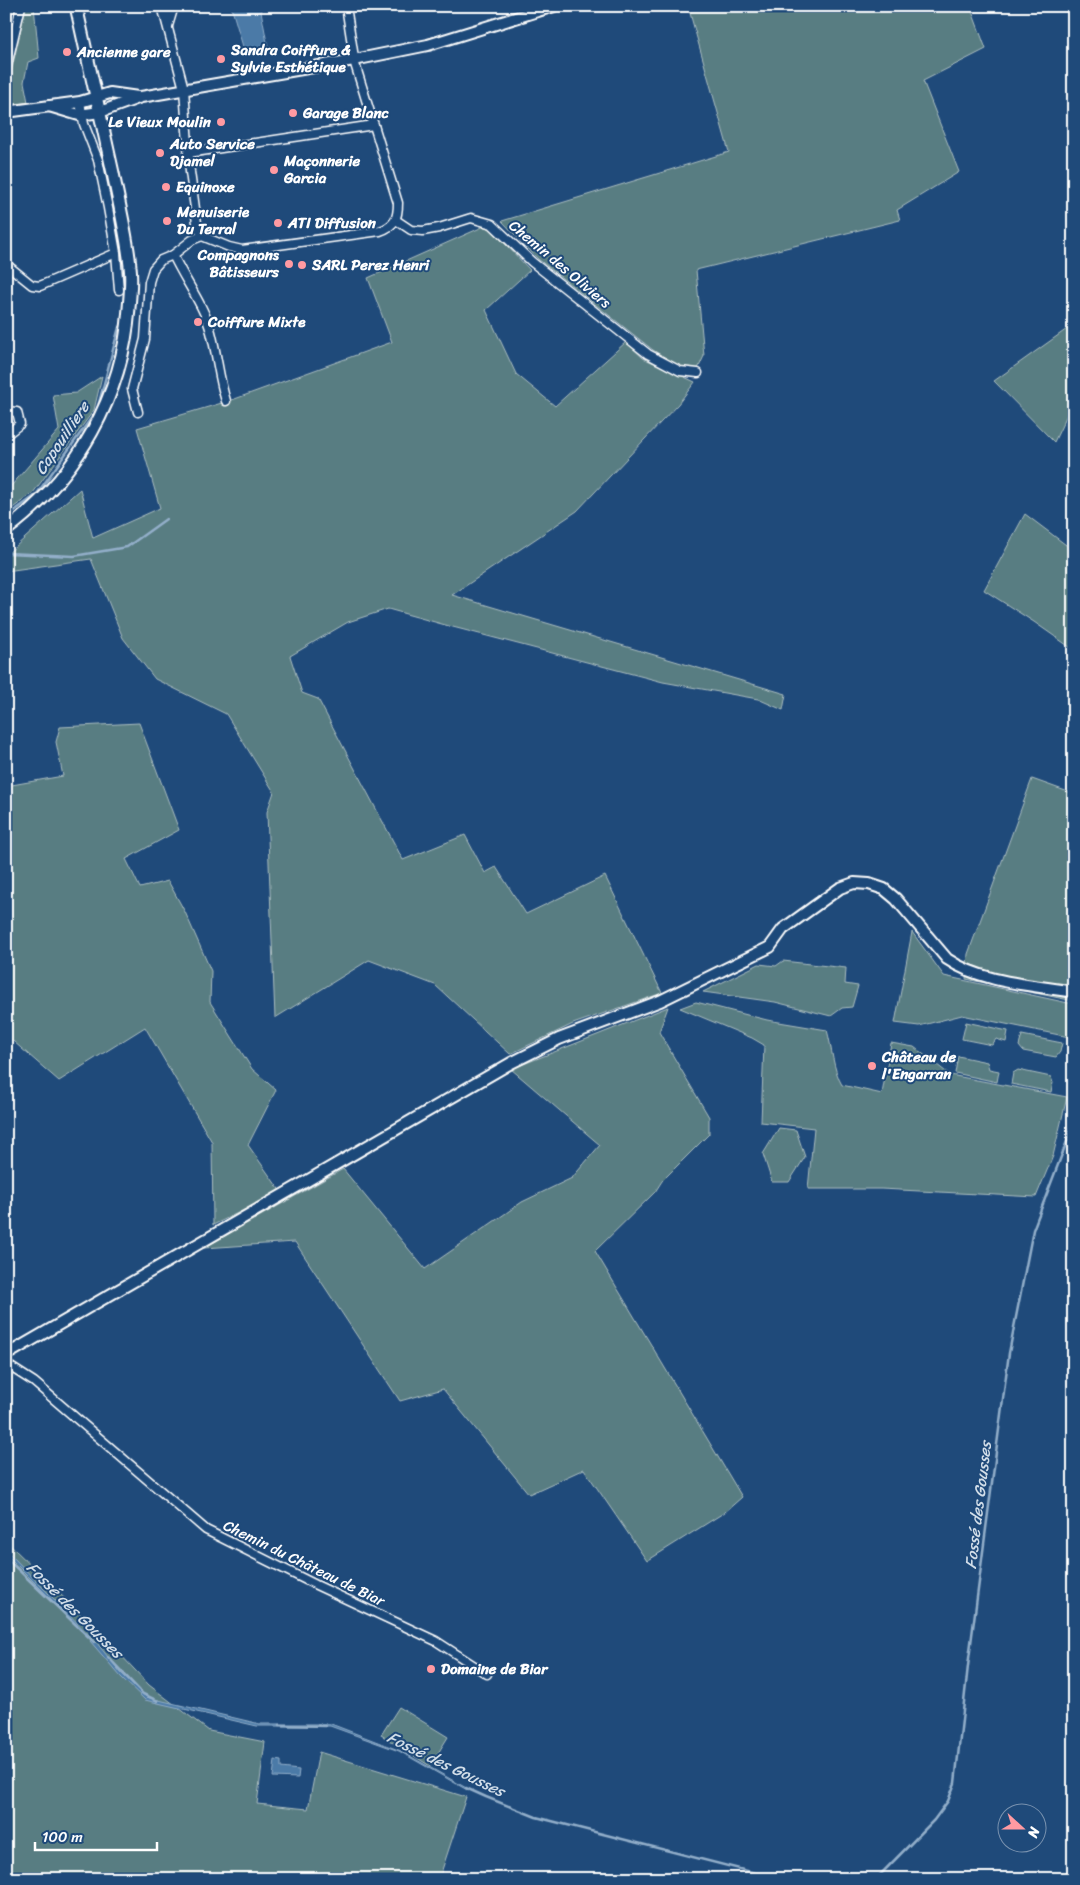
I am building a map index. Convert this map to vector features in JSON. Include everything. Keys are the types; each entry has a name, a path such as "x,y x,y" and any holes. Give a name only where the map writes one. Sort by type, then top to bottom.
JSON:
{"main road":[{"path":"6,530 42,500 79,455 98,424 108,400 128,332 130,267 100,112 76,6"}],"street":[{"path":"6,69 21,6"},
{"path":"162,6 184,89 188,153 197,224 202,236"},
{"path":"167,28 174,6"},
{"path":"138,412 132,389 145,340 151,276 156,264 161,260 173,255 192,240 202,236 242,250 380,231 390,227 396,220 398,203 354,60 346,6"},
{"path":"49,106 83,115 100,112 141,97 354,60 428,45 554,6"},
{"path":"6,112 80,102 110,93 141,97"},
{"path":"80,102 84,124 98,160 116,253 119,290"},
{"path":"188,153 374,125"},
{"name":"Chemin des Oliviers","path":"396,220 411,230 423,231 471,218 492,224 532,262 648,354 680,370 698,373"},
{"path":"6,264 32,285 40,286 116,253"},
{"path":"173,255 202,309 211,332 226,401"},
{"path":"6,411 17,412 20,424 6,435"},
{"path":"6,1355 419,1118 511,1063 559,1039 660,1001 770,947 783,929 840,888 854,883 869,884 884,889 906,909 947,959 958,967 987,977 1074,992"},
{"name":"Chemin du Château de Biar","path":"6,1364 34,1382 206,1530 299,1577 436,1641 487,1674"}],"green space":[{"path":"26,6 34,6 39,58 28,62 24,82 28,102 15,104 9,100 7,91"},
{"path":"688,6 970,6 986,49 923,81 959,172 897,210 900,220 696,270 704,356 698,369 678,366 653,350 538,259 502,221 729,152"},
{"path":"487,225 530,270 486,310 516,374 555,406 626,342 643,358 695,382 678,404 577,511 452,595 786,694 783,710 758,699 663,682 388,609 348,622 290,656 302,693 318,699 403,860 465,835 485,873 496,867 526,914 605,876 662,993 573,1024 510,1054 435,985 369,960 275,1018 267,812 274,792 226,714 155,679 123,638 91,559 6,571 6,555 80,489 93,538 160,508 137,428 232,400 392,342 368,278"},
{"path":"1074,324 1074,400 1054,442 994,381"},
{"path":"102,376 94,410 33,493 6,513 6,492 59,430 53,395 76,393"},
{"path":"1025,514 1074,551 1074,650 984,590"},
{"path":"139,723 179,830 126,859 140,888 168,881 185,912 211,971 210,1002 252,1069 276,1090 248,1145 281,1192 213,1225 212,1142 145,1027 59,1081 6,1035 6,786 63,776 56,742 60,727"},
{"path":"1032,779 1074,794 1074,999 1069,1000 966,979 968,954"},
{"path":"912,932 944,976 1068,1003 1074,1002 1074,1038 962,1015 919,1026 895,1023"},
{"path":"783,961 846,968 845,984 858,986 852,1007 842,1008 831,1016 775,1002 703,992 759,964 776,966"},
{"path":"696,1002 767,1020 827,1030 835,1066 842,1085 882,1094 891,1043 914,1047 950,1075 1067,1097 1053,1156 1036,1197 881,1189 808,1189 814,1128 761,1122 764,1045 752,1038 680,1008"},
{"path":"668,1007 659,1032 709,1117 709,1134 662,1181 655,1192 595,1251 742,1497 725,1512 647,1561 584,1469 529,1494 443,1389 400,1401 295,1242 204,1248 343,1169 425,1269 522,1202 572,1178 600,1145 511,1069"},
{"path":"966,1022 1008,1031 1006,1042 996,1039 992,1045 962,1039"},
{"path":"1022,1035 1062,1043 1060,1052 1056,1057 1023,1051 1019,1046"},
{"path":"958,1056 987,1062 989,1069 999,1071 997,1082 955,1073"},
{"path":"1018,1070 1051,1077 1053,1083 1051,1092 1011,1084 1013,1073"},
{"path":"779,1128 796,1130 805,1157 789,1182 772,1182 763,1154"},
{"path":"6,1541 103,1636 149,1685 209,1731 265,1742 257,1804 308,1809 319,1752 466,1797 439,1879 6,1879"},
{"path":"399,1707 448,1737 430,1766 381,1735"}],"water":[{"path":"231,6 260,6 268,48 244,50"},
{"path":"6,1550 96,1642 121,1673 146,1697 260,1724 331,1724 401,1751 469,1791 399,1751 330,1726 257,1726 145,1700 121,1677 90,1641 92,1640 6,1554"},
{"path":"275,1760 281,1761 281,1768 299,1770 298,1778 273,1777"}],"waterway":[{"name":"Capouilliere","path":"6,517 36,495 97,410 119,327"},
{"name":"Capouilliere","path":"6,553 74,556 127,547 166,519"},
{"name":"Fossé des Gousses","path":"876,1879 934,1820 948,1801 955,1783 968,1666 1009,1353 1033,1230 1069,1136 1074,1114"},
{"name":"Fossé des Gousses","path":"6,1558 94,1642"},
{"name":"Fossé des Gousses","path":"108,1657 143,1694 158,1701"},
{"name":"Fossé des Gousses","path":"280,1725 325,1726"},
{"name":"Fossé des Gousses","path":"466,1788 536,1817 779,1879"}],"place":[{"name":"Ancienne gare","path":"67,52"},
{"name":"Sandra Coiffure & Sylvie Esthétique","path":"221,59"},
{"name":"Garage Blanc","path":"293,113"},
{"name":"Le Vieux Moulin","path":"221,122"},
{"name":"Auto Service Djamel","path":"160,153"},
{"name":"Maçonnerie Garcia","path":"274,170"},
{"name":"Equinoxe","path":"166,187"},
{"name":"Menuiserie Du Terral","path":"167,221"},
{"name":"ATI Diffusion","path":"278,223"},
{"name":"Compagnons Bâtisseurs","path":"289,264"},
{"name":"SARL Perez Henri","path":"302,265"},
{"name":"Coiffure Mixte","path":"198,322"},
{"name":"Château de l'Engarran","path":"872,1066"},
{"name":"Domaine de Biar","path":"431,1669"}]}
